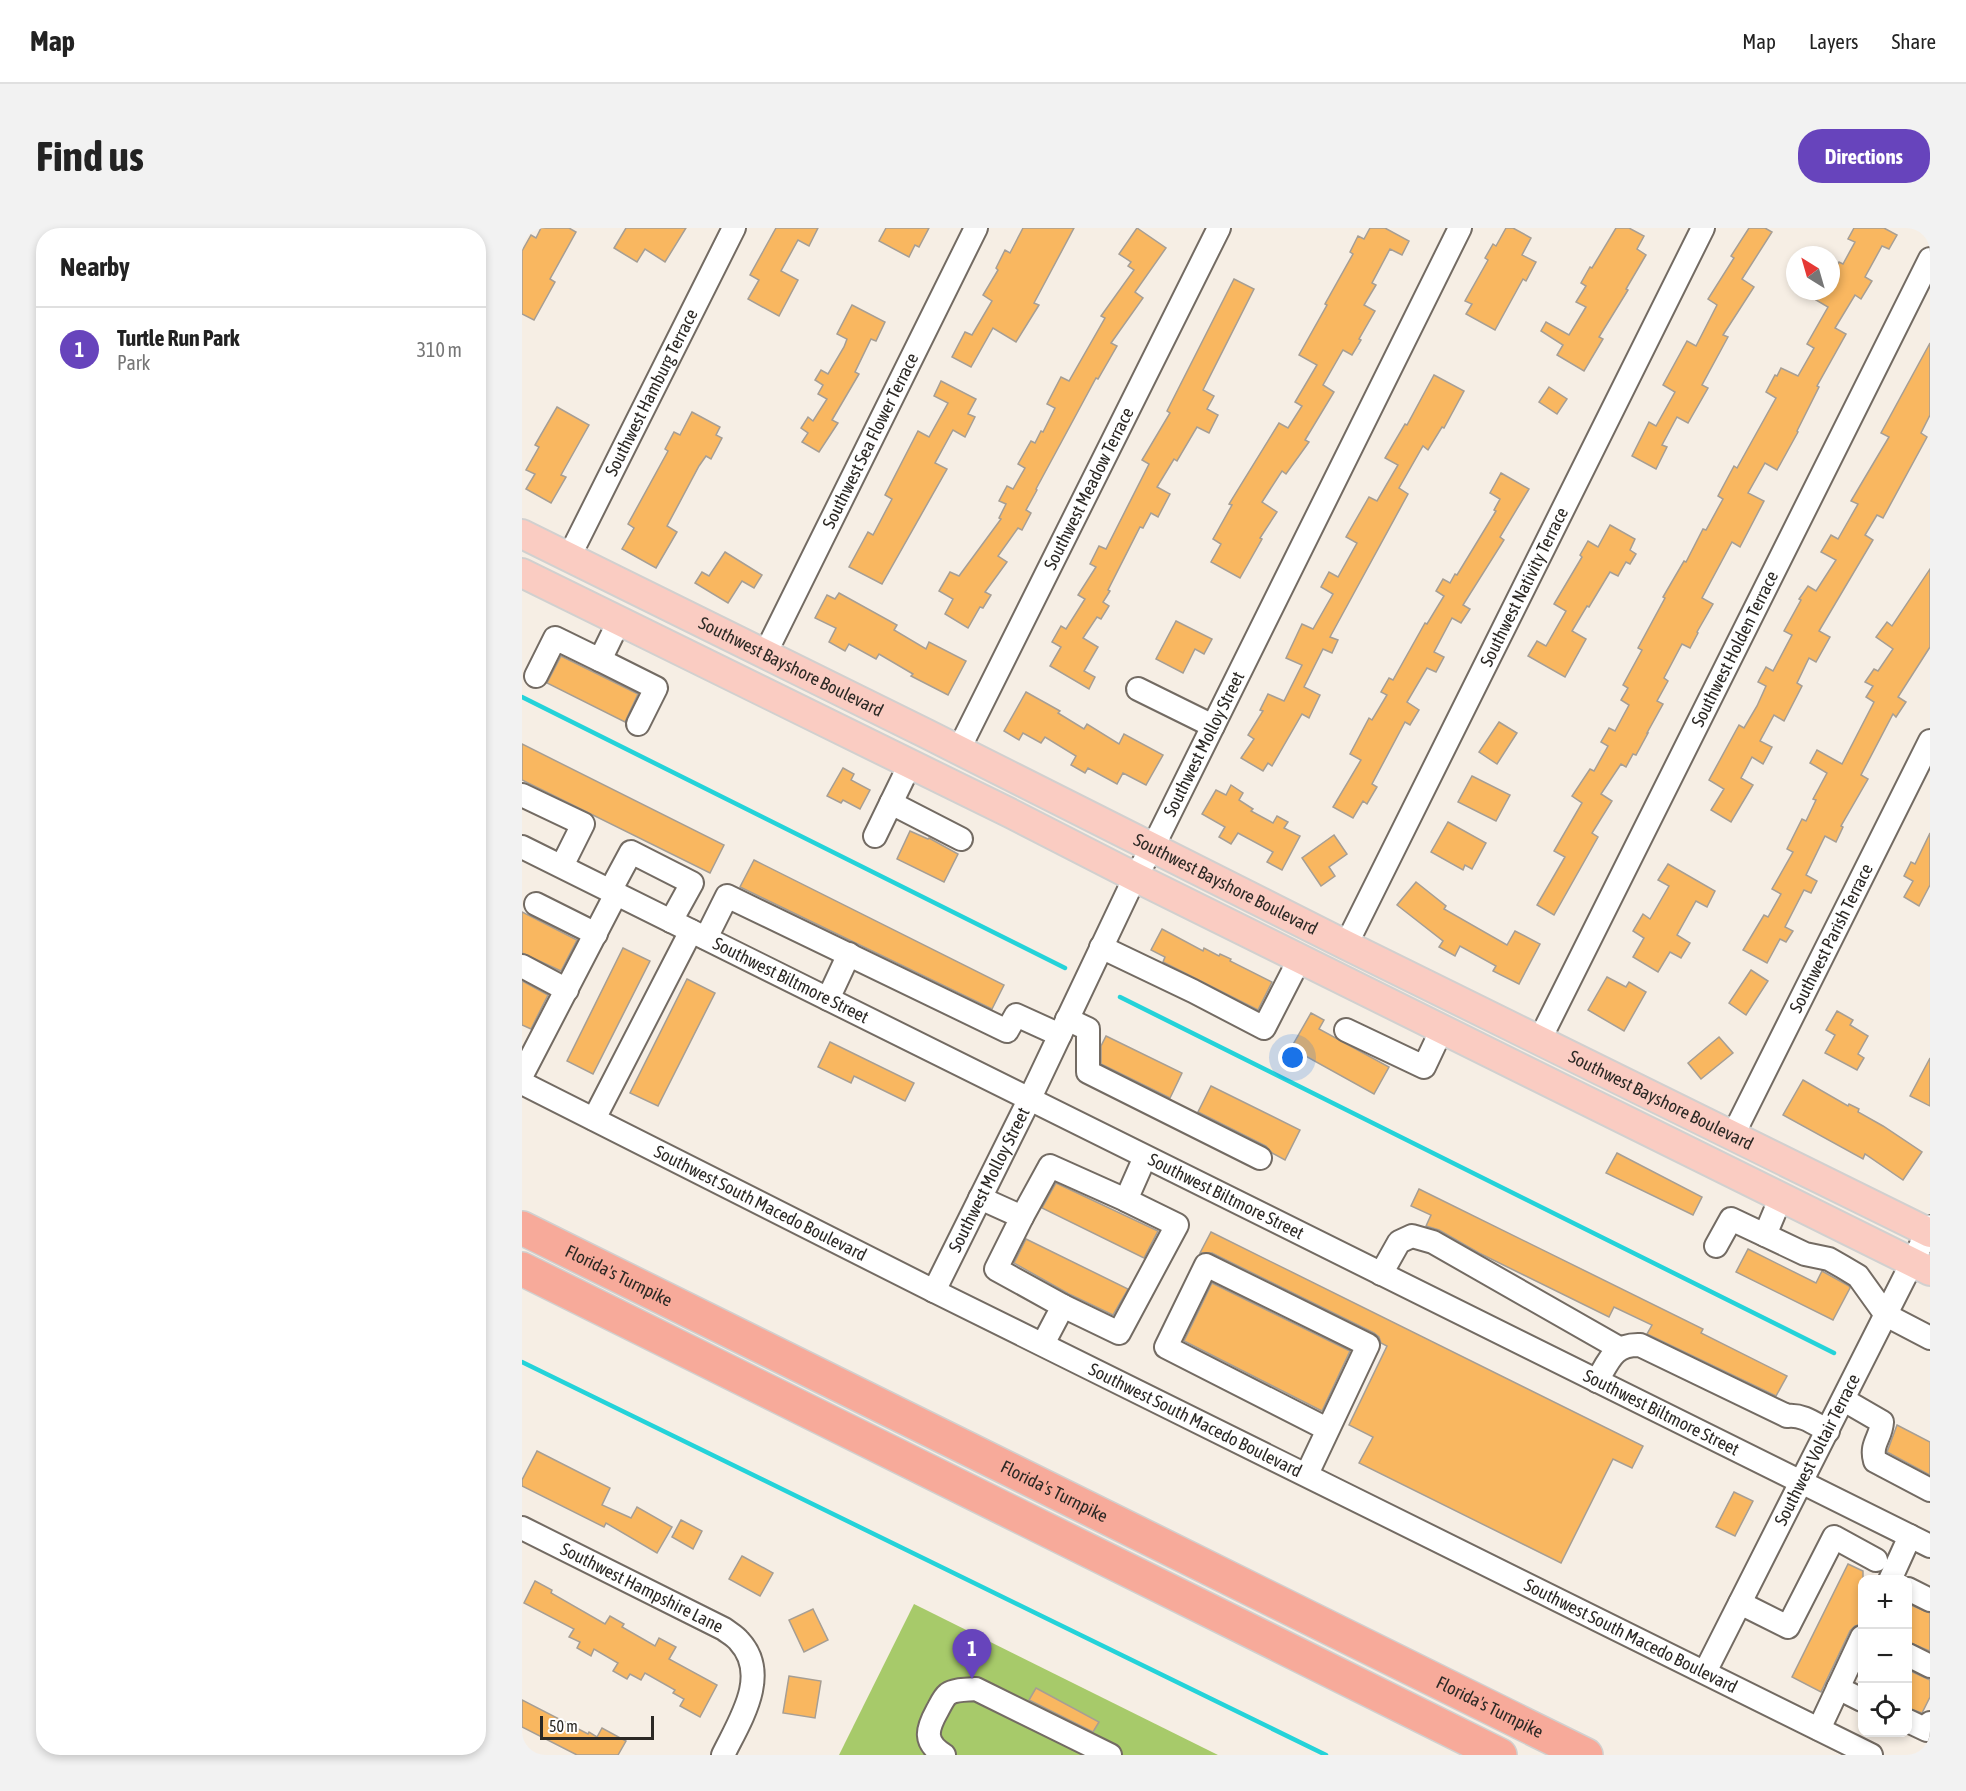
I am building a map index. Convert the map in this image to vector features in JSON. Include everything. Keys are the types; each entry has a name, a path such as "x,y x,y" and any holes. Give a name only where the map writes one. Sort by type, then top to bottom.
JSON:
{"highway":[{"name":"Florida's Turnpike","path":"522,1228 1586,1755"},
{"name":"Florida's Turnpike","path":"522,1269 1500,1755"}],"main road":[{"name":"Southwest Bayshore Boulevard","path":"522,534 959,749 1346,945 1929,1231"},
{"name":"Southwest Bayshore Boulevard","path":"522,573 1921,1267"},
{"path":"614,618 631,613 729,663 750,661 765,654"},
{"path":"764,692 776,680 789,678 901,735 927,734"},
{"path":"1370,993 1388,989 1495,1044 1531,1045 1540,1039"},
{"path":"1539,1077 1548,1065 1560,1063 1680,1122 1698,1118"}],"street":[{"name":"Southwest Hamburg Terrace","path":"569,557 734,228"},
{"name":"Southwest Sea Flower Terrace","path":"765,654 976,228"},
{"name":"Southwest Meadow Terrace","path":"959,749 1219,228"},
{"name":"Southwest Molloy Street","path":"934,1291 1029,1100 1135,877 1153,847 1460,228"},
{"name":"Southwest Nativity Terrace","path":"1346,945 1702,228"},
{"name":"Southwest Holden Terrace","path":"1540,1039 1930,259"},
{"path":"600,660 614,618"},
{"path":"537,676 555,638 656,688 638,724"},
{"path":"1138,689 1213,726"},
{"name":"Southwest Parish Terrace","path":"1733,1135 1930,741"},
{"path":"875,836 910,764"},
{"path":"522,795 583,824 562,866"},
{"path":"891,803 961,839"},
{"name":"Southwest Biltmore Street","path":"522,847 1920,1541"},
{"path":"522,1075 530,1039 567,990 596,934 631,852 692,883 689,930"},
{"path":"594,1119 689,930 727,896 1007,1031 1016,1015 1064,1027 1088,1029 1088,1072 1260,1158"},
{"path":"536,904 596,934"},
{"path":"1101,947 1264,1028 1300,958"},
{"path":"828,999 849,954"},
{"path":"522,966 567,990"},
{"path":"1346,1030 1424,1067 1442,1029"},
{"name":"Southwest South Macedo Boulevard","path":"522,1083 934,1291 1871,1755"},
{"path":"1126,1200 1144,1157"},
{"path":"1050,1166 1176,1225 1119,1333 996,1269 1022,1217 1050,1166"},
{"path":"1765,1235 1781,1197"},
{"path":"980,1198 1022,1217"},
{"path":"1716,1246 1731,1219 1805,1254 1829,1259 1858,1276 1886,1315 1930,1338"},
{"name":"Southwest Voltair Terrace","path":"1705,1672 1886,1315 1921,1267 1929,1231"},
{"path":"1381,1274 1399,1242 1412,1236 1433,1242 1619,1348"},
{"path":"1307,1474 1368,1345 1206,1265 1166,1347 1327,1429"},
{"path":"1043,1344 1063,1305"},
{"path":"1597,1381 1619,1348 1630,1344 1640,1345 1787,1416 1803,1417 1828,1431"},
{"path":"1844,1401 1882,1422 1873,1448 1875,1461 1930,1490"},
{"name":"Southwest Hampshire Lane","path":"522,1528 724,1629 740,1641 750,1659 753,1678 750,1700 723,1755"},
{"path":"1740,1603 1788,1627 1834,1537 1876,1560"},
{"path":"1894,1575 1920,1541"},
{"path":"1912,1591 1930,1600"},
{"path":"1819,1729 1858,1647"},
{"path":"1912,1657 1930,1666"},
{"path":"1838,1688 1858,1698"},
{"path":"944,1755 931,1745 930,1724 946,1695 959,1690 976,1689 1106,1754"},
{"path":"1912,1723 1927,1730 1930,1723"}],"green space":[{"path":"914,1604 1218,1755 839,1755"}],"building":[{"path":"541,228 569,228 576,232 550,279 555,282 534,320 522,314 522,251 531,235 536,238"},
{"path":"626,228 686,228 665,262 645,249 637,262 614,248"},
{"path":"776,228 818,228 809,246 798,240 781,271 798,280 779,316 748,299 759,280 750,275"},
{"path":"886,228 929,228 919,247 915,245 909,257 879,241"},
{"path":"1023,228 1074,228 1034,303 1039,305 1016,342 993,328 971,367 952,357 965,332 972,335 992,301 983,295 998,270 996,268 1005,250 1010,253"},
{"path":"1137,228 1166,248 1135,292 1143,298 1111,343 1117,346 1098,379 1096,378 1036,489 1026,510 1031,513 1022,530 1018,528 998,556 1007,562 985,592 991,595 983,608 980,607 968,628 945,614 953,599 939,591 950,572 959,576 1001,519 999,518 1006,504 999,501 1007,486 1013,489 1025,468 1018,464 1031,441 1035,443 1041,431 1043,432 1055,408 1047,404 1061,377 1069,381 1105,318 1101,316 1134,270 1128,266 1131,262 1119,254"},
{"path":"1370,228 1385,228 1409,241 1402,255 1390,249 1372,283 1376,285 1364,305 1375,311 1359,339 1361,340 1352,355 1343,350 1323,385 1334,392 1305,440 1309,442 1286,474 1282,471 1262,502 1277,512 1260,538 1262,539 1240,578 1211,562 1221,544 1213,539 1232,505 1229,504 1279,423 1288,428 1302,406 1295,402 1317,365 1299,355 1353,254 1350,252 1358,236 1364,239"},
{"path":"1506,228 1513,228 1531,238 1522,255 1536,262 1526,281 1523,279 1495,330 1466,314 1472,304 1465,301 1488,260 1485,258 1493,244 1496,246"},
{"path":"1616,228 1629,228 1644,236 1637,249 1646,255 1599,337 1603,339 1584,371 1557,355 1563,345 1541,331 1546,322 1569,335 1586,307 1576,302 1586,286 1581,283"},
{"path":"1749,228 1765,228 1772,232 1742,279 1754,287 1723,335 1728,337 1702,385 1708,388 1688,423 1677,417 1662,445 1667,447 1656,469 1632,456 1649,422 1656,426 1675,392 1663,385 1687,341 1696,346 1717,305 1708,299 1734,258 1731,256"},
{"path":"1854,228 1884,228 1897,235 1889,249 1882,246 1865,277 1872,281 1861,299 1855,295 1835,328 1846,334 1817,386 1819,387 1798,432 1777,470 1765,463 1748,493 1764,501 1740,547 1732,542 1702,598 1713,604 1690,648 1682,644 1664,678 1668,681 1657,701 1663,704 1636,755 1633,754 1626,767 1621,764 1601,794 1612,801 1592,833 1598,837 1554,915 1537,905 1565,857 1554,851 1582,803 1572,796 1590,769 1594,771 1608,746 1601,742 1609,728 1615,731 1629,705 1621,700 1628,688 1623,685 1642,650 1638,648 1665,598 1663,597 1723,499 1718,496 1734,466 1737,468 1776,398 1766,392 1775,375 1777,376 1781,368 1798,376 1814,348 1807,344 1828,307 1816,300 1840,300 1840,262 1843,264 1855,242 1848,239"},
{"path":"1234,279 1254,289 1203,390 1214,396 1207,409 1218,415 1209,433 1197,427 1177,461 1174,459 1157,487 1170,494 1158,517 1151,513 1143,528 1140,527 1103,602 1109,606 1101,619 1097,617 1083,638 1098,647 1084,671 1095,677 1089,689 1050,666 1061,647 1052,642 1061,626 1066,629 1085,599 1078,595 1096,567 1090,564 1099,546 1106,549 1149,464 1142,460 1170,413 1167,411"},
{"path":"852,305 885,322 876,341 871,339 855,372 859,374 832,420 838,423 819,452 802,442 808,433 801,428 808,417 813,421 827,399 818,394 823,385 815,380 821,370 828,374 844,347 847,339 837,334"},
{"path":"1930,343 1930,415 1921,433 1927,437 1883,518 1877,515 1865,535 1873,540 1819,631 1830,637 1816,662 1809,658 1797,683 1802,686 1784,721 1774,715 1760,741 1772,747 1763,764 1752,757 1741,778 1753,785 1731,822 1711,810 1724,789 1709,780 1739,725 1744,728 1757,706 1766,686 1758,682 1766,667 1773,671 1792,635 1784,631 1801,600 1799,599 1808,586 1816,591 1836,560 1821,552 1831,535 1838,539 1858,504 1851,501 1889,437 1881,433"},
{"path":"1434,375 1464,391 1444,428 1442,427 1428,450 1423,446 1399,488 1408,494 1330,637 1338,640 1332,653 1323,649 1304,687 1320,695 1309,718 1302,714 1272,766 1268,763 1263,771 1241,758 1254,739 1248,735 1263,711 1260,710 1268,694 1284,701 1302,665 1286,658 1302,624 1313,629 1333,594 1321,587 1329,572 1338,577 1357,543 1346,537 1369,497 1377,501 1398,465 1385,458 1405,424 1407,425"},
{"path":"941,381 976,399 968,414 975,417 965,437 953,430 935,463 947,469 882,584 849,567 868,532 873,535 892,499 885,495 918,431 929,437 948,403 934,396"},
{"path":"1549,387 1567,399 1557,414 1539,402"},
{"path":"557,407 589,425 561,475 566,477 551,503 526,489 535,474 526,470 539,447 535,445"},
{"path":"692,412 720,427 716,435 722,438 711,459 706,456 699,466 667,526 677,532 656,568 622,549 634,528 628,524 668,451 665,449 674,432 680,435"},
{"path":"1501,473 1529,489 1500,537 1504,540 1463,605 1470,609 1461,623 1452,618 1434,652 1444,657 1436,672 1427,668 1407,702 1419,710 1410,725 1405,722 1372,784 1377,787 1367,804 1363,801 1353,818 1333,807 1361,760 1350,754 1369,718 1372,720 1387,695 1381,692 1389,678 1393,680 1425,623 1427,624 1444,596 1436,591 1443,579 1450,583 1455,574 1457,575 1496,511 1494,510 1500,499 1490,493"},
{"path":"1610,525 1635,539 1630,550 1636,554 1630,564 1626,562 1618,576 1610,572 1572,631 1586,639 1565,677 1528,656 1537,641 1546,646 1566,611 1554,604 1582,557 1580,555 1588,541 1598,547"},
{"path":"725,552 762,575 754,588 742,581 728,603 695,583 702,572 709,576"},
{"path":"1930,569 1930,647 1898,697 1906,702 1896,717 1893,714 1861,775 1868,779 1841,826 1843,827 1836,842 1825,836 1806,875 1817,881 1811,893 1804,890 1785,927 1793,931 1786,942 1780,939 1767,963 1743,950 1764,915 1768,917 1781,894 1772,889 1793,852 1787,849 1802,819 1806,821 1816,800 1813,799 1827,773 1810,763 1817,750 1842,764 1874,702 1866,697 1873,686 1865,682 1874,669 1878,671 1893,649 1876,637 1887,622 1892,626"},
{"path":"839,593 897,625 894,630 926,649 929,642 966,661 948,695 911,676 913,674 879,654 876,659 849,644 845,651 829,642 836,628 815,618 827,595 835,599"},
{"path":"1176,621 1212,639 1204,654 1195,649 1183,673 1156,659"},
{"path":"561,656 638,694 625,722 547,683"},
{"path":"1026,692 1060,711 1058,713 1084,729 1087,724 1119,744 1124,734 1163,755 1146,785 1123,773 1117,784 1088,768 1085,773 1071,765 1076,756 1045,737 1041,743 1023,733 1019,740 1004,731"},
{"path":"1499,722 1517,733 1497,764 1479,752"},
{"path":"522,744 724,845 710,873 522,780"},
{"path":"843,768 854,774 851,780 870,790 860,809 843,800 841,803 827,796"},
{"path":"1472,776 1510,795 1496,821 1458,802"},
{"path":"1231,785 1243,793 1239,800 1253,809 1251,811 1273,823 1277,816 1288,822 1284,828 1300,836 1282,870 1267,862 1273,852 1238,833 1231,844 1219,837 1225,827 1202,814 1216,790 1226,795"},
{"path":"1448,822 1486,843 1472,869 1465,865 1463,870 1431,852"},
{"path":"910,831 929,838 958,854 944,882 897,859"},
{"path":"1930,833 1930,885 1919,906 1904,897 1913,881 1904,876 1911,862 1915,864"},
{"path":"1334,835 1347,854 1329,867 1335,876 1321,886 1302,858"},
{"path":"754,860 1004,985 992,1009 740,887"},
{"path":"1668,864 1715,891 1707,907 1696,901 1677,935 1690,943 1681,958 1670,952 1658,972 1633,957 1644,938 1633,931 1643,914 1650,919 1669,886 1658,880"},
{"path":"1416,882 1446,906 1444,909 1507,945 1515,931 1540,944 1519,984 1493,971 1496,966 1460,946 1455,956 1439,947 1443,941 1397,905"},
{"path":"522,912 577,940 561,971 522,953"},
{"path":"1162,929 1203,951 1204,948 1231,959 1230,961 1272,982 1258,1010 1163,962 1165,957 1151,950"},
{"path":"623,948 650,961 593,1074 567,1061"},
{"path":"1751,970 1768,981 1746,1015 1729,1003"},
{"path":"1607,977 1626,987 1629,982 1646,992 1624,1031 1588,1010"},
{"path":"687,979 715,993 658,1106 630,1093"},
{"path":"522,981 548,995 531,1029 522,1025"},
{"path":"1837,1011 1853,1020 1850,1025 1868,1036 1858,1054 1864,1058 1857,1070 1825,1053 1835,1035 1826,1030"},
{"path":"1311,1013 1324,1020 1319,1029 1389,1067 1374,1094 1291,1048"},
{"path":"1106,1036 1182,1073 1170,1098 1101,1064 1101,1046"},
{"path":"1719,1037 1733,1053 1701,1079 1688,1063"},
{"path":"830,1042 914,1083 905,1101 854,1076 851,1083 818,1067"},
{"path":"1930,1058 1930,1106 1910,1096"},
{"path":"1803,1080 1848,1106 1849,1104 1859,1109 1858,1112 1922,1152 1903,1180 1865,1154 1863,1159 1783,1115"},
{"path":"1211,1086 1300,1130 1285,1160 1272,1153 1266,1146 1198,1112"},
{"path":"1617,1153 1702,1197 1693,1215 1606,1173"},
{"path":"1056,1183 1158,1231 1144,1258 1042,1208"},
{"path":"1419,1189 1703,1329 1701,1333 1787,1376 1776,1396 1647,1334 1652,1325 1614,1307 1609,1317 1479,1253 1439,1230 1426,1226 1431,1215 1411,1206"},
{"path":"1211,1232 1643,1446 1632,1468 1613,1459 1561,1563 1359,1463 1373,1437 1349,1425 1387,1346 1381,1343 1379,1337 1374,1333 1212,1253 1200,1253"},
{"path":"1026,1239 1128,1289 1113,1315 1069,1294 1014,1263"},
{"path":"1748,1249 1816,1283 1822,1271 1849,1286 1833,1320 1736,1272"},
{"path":"1212,1283 1350,1351 1322,1411 1184,1341"},
{"path":"1897,1425 1930,1442 1930,1475 1887,1452"},
{"path":"537,1451 610,1488 602,1505 631,1518 637,1507 672,1527 657,1553 606,1523 604,1527 522,1486 522,1480"},
{"path":"1734,1492 1753,1501 1735,1536 1716,1527"},
{"path":"681,1520 702,1531 693,1549 672,1537"},
{"path":"742,1556 773,1573 760,1596 729,1579"},
{"path":"1848,1564 1863,1571 1863,1575 1858,1575 1858,1625 1850,1631 1821,1692 1792,1677"},
{"path":"535,1581 552,1590 551,1593 605,1624 610,1616 624,1624 622,1627 655,1646 659,1638 676,1647 669,1659 717,1685 700,1717 680,1706 684,1699 673,1693 675,1690 645,1673 641,1680 630,1674 627,1679 613,1671 618,1663 594,1649 591,1656 577,1648 580,1642 569,1637 574,1629 524,1603"},
{"path":"1912,1606 1930,1613 1930,1651 1912,1644"},
{"path":"813,1609 828,1640 804,1652 789,1620"},
{"path":"1912,1672 1930,1680 1930,1697 1922,1713 1912,1709"},
{"path":"789,1676 821,1681 815,1718 783,1713"},
{"path":"1036,1688 1099,1722 1093,1732 1029,1700"},
{"path":"522,1700 588,1734 589,1732 597,1737 602,1728 626,1741 618,1755 577,1755 522,1727"}],"waterway":[{"path":"522,697 1065,968"},
{"path":"1120,997 1834,1353"},
{"path":"522,1362 1326,1755"}],"place":[{"name":"Turtle Run Park","path":"972,1679"}]}
